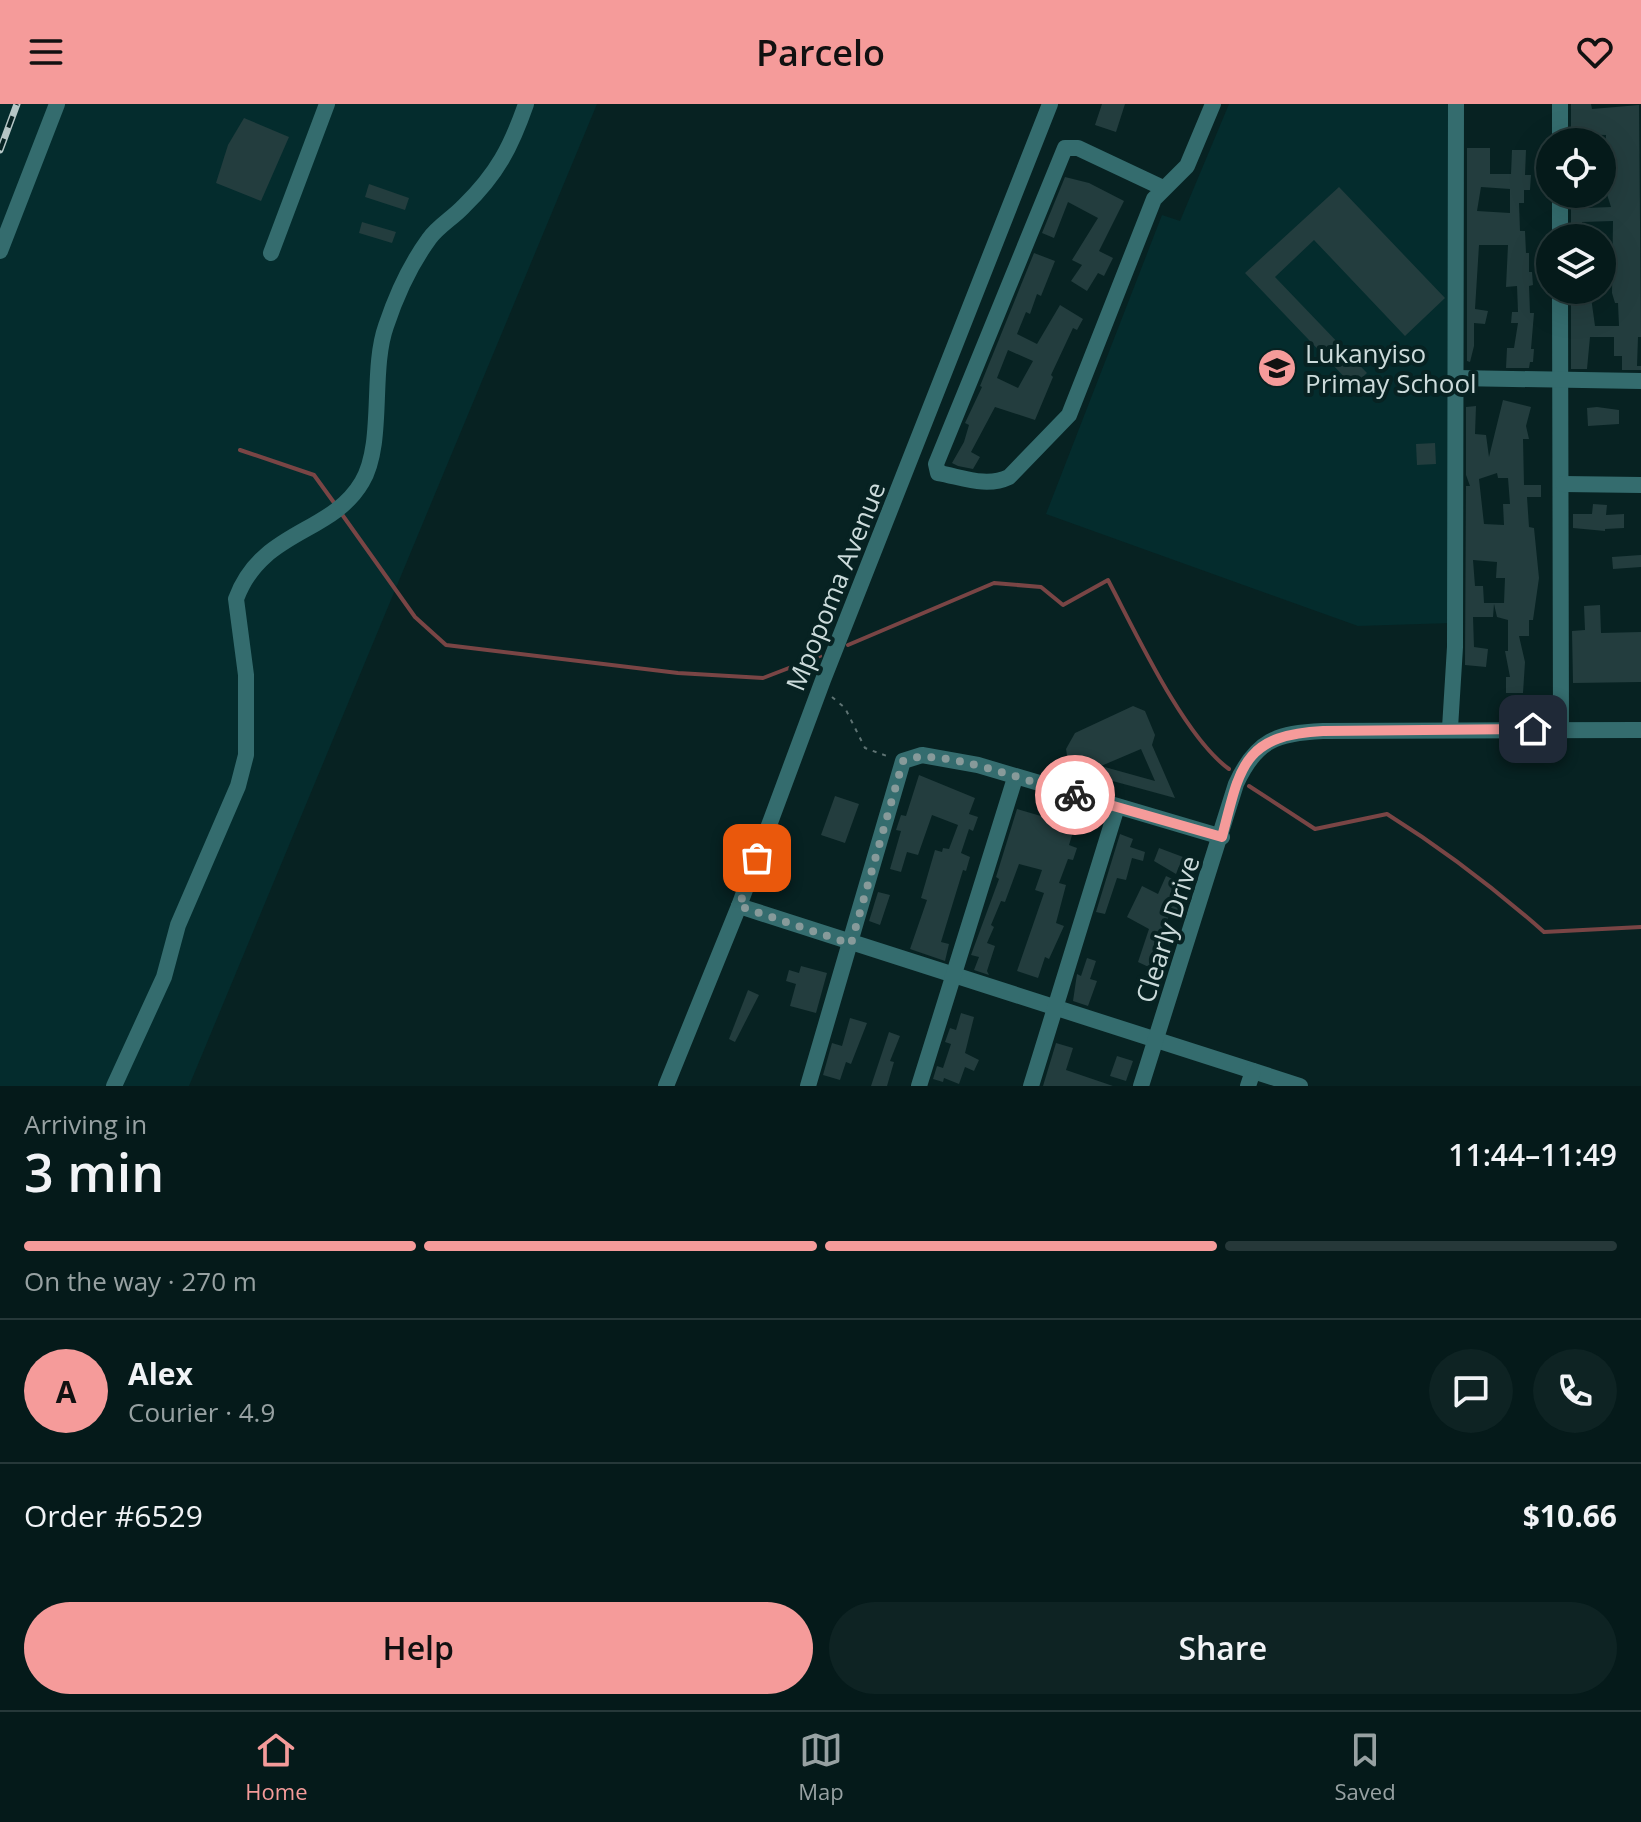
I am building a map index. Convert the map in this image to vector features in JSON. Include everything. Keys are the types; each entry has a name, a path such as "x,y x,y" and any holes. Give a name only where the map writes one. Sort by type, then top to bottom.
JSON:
{"street":[{"path":"0,251 57,104"},
{"path":"271,253 327,104"},
{"path":"114,1086 164,977 178,925 242,771 247,739 246,675 236,599 240,587 266,553 337,509 363,481 372,450 382,343 399,291 429,239 486,183 506,156 526,104"},
{"name":"Mpopoma Avenue","path":"666,1086 739,906 821,687 1050,104"},
{"path":"1163,188 1078,148 1065,148 936,464 938,473 990,484 1000,481 1009,477 1067,418 1154,199 1187,166 1213,104"},
{"path":"1450,728 1455,647 1456,104"},
{"path":"1560,104 1560,128"},
{"path":"1560,304 1563,484 1561,729"},
{"path":"1456,378 1641,381"},
{"path":"1563,484 1641,485"},
{"name":"Clearly Drive","path":"1141,1086 1244,765 1271,739 1290,733 1450,728 1641,730"},
{"path":"808,1086 903,761 922,755 978,765 1222,837"},
{"path":"919,1086 1015,778"},
{"path":"1031,1086 1117,807"},
{"path":"739,906 1157,1040 1251,1078 1300,1086"}],"path":[{"path":"821,687 845,708 865,748 903,761"}],"shaded area":[{"path":"0,104 597,104 189,1086 0,1086"},
{"name":"Lukanyiso Primay School","path":"1229,104 1451,104 1452,623 1358,626 1046,514 1162,215 1180,221"}],"building":[{"path":"1102,104 1125,104 1116,132 1095,125"},
{"path":"1571,104 1591,104 1592,109 1639,105 1641,337 1638,337 1637,366 1641,366 1641,370 1622,370 1622,356 1614,356 1614,337 1590,337 1587,369 1571,369 1571,304 1592,304 1595,326 1619,326 1616,224 1613,221 1571,224 1571,208 1616,208 1616,128 1571,128"},
{"path":"244,118 289,137 261,201 216,183 228,145"},
{"path":"1467,148 1490,148 1490,174 1511,174 1512,150 1526,150 1525,175 1531,175 1530,190 1524,190 1524,203 1519,203 1520,231 1525,231 1529,272 1532,272 1533,285 1529,286 1530,313 1534,313 1533,362 1530,362 1529,368 1506,368 1507,348 1514,348 1518,323 1511,323 1512,312 1518,312 1517,286 1506,287 1508,245 1479,245 1475,309 1488,311 1485,324 1474,323 1474,346 1470,362 1467,361","holes":["1481,187 1510,189 1510,213 1477,211"]},
{"path":"1065,177 1089,183 1124,201 1099,251 1113,258 1104,276 1098,273 1087,291 1071,281 1082,265 1072,260 1098,218 1068,202 1054,238 1042,233"},
{"path":"369,184 409,198 405,210 365,197"},
{"path":"1339,187 1445,298 1405,336 1314,240 1275,277 1367,373 1353,386 1245,273"},
{"path":"362,222 396,232 392,243 359,233"},
{"path":"1034,253 1055,261 1041,296 1037,294 1030,314 1026,312 1017,334 1037,344 1060,305 1083,319 1077,330 1073,328 1035,420 995,407 971,452 980,457 973,469 952,463 964,442 969,425 965,423","holes":["1008,350 1033,361 1018,388 997,378"]},
{"path":"1503,400 1531,407 1526,426 1529,439 1523,439 1524,485 1541,485 1541,497 1527,497 1529,527 1534,528 1539,578 1533,620 1529,620 1529,636 1519,636 1525,662 1523,693 1506,693 1506,677 1510,677 1505,651 1508,651 1508,620 1497,617 1494,604 1493,617 1473,617 1474,647 1488,649 1486,667 1465,665 1466,486 1470,486 1466,475 1466,407 1476,406 1475,434 1486,435 1489,457","holes":["1497,473 1498,478 1508,478 1510,504 1503,504 1504,525 1484,524 1479,479","1473,560 1497,562 1496,578 1505,578 1504,603 1484,603 1483,586 1475,586"]},
{"path":"1587,408 1619,410 1619,424 1588,426"},
{"path":"1435,443 1436,464 1417,465 1416,444"},
{"path":"1593,504 1607,505 1606,515 1624,514 1624,528 1605,531 1573,528 1573,514 1592,514"},
{"path":"1641,555 1641,567 1613,569 1612,557"},
{"path":"1600,605 1601,633 1641,632 1641,682 1573,683 1572,631 1585,630 1584,606"},
{"path":"1133,706 1145,711 1155,735 1152,745 1175,798 1098,777 1096,769 1074,765 1066,749 1075,733","holes":["1141,749 1155,781 1101,766"]},
{"path":"919,775 975,798 969,814 978,817 973,831 969,829 961,853 970,857 966,871 963,870 941,942 949,944 945,961 910,949 927,900 921,898 935,850 942,852 943,848 949,849 958,825 932,815 918,855 907,852 901,872 890,869 901,831 896,830 901,815 906,816"},
{"path":"835,796 859,804 845,843 821,835"},
{"path":"1017,809 1075,826 1069,845 1077,848 1073,860 1068,859 1059,883 1066,885 1056,923 1064,926 1049,959 1045,957 1038,978 1017,971 1044,893 1035,890 1042,870 1019,864 1005,902 1001,901 991,925 994,927 987,943 995,946 987,971 989,975 974,970 979,957 971,955 999,879 996,877"},
{"path":"1120,834 1133,839 1130,847 1145,852 1143,861 1132,858 1126,880 1117,878 1105,914 1096,912"},
{"path":"1159,848 1183,857 1176,874 1154,861"},
{"path":"1166,876 1179,882 1172,898 1181,901 1177,913 1171,911 1153,953 1161,957 1155,970 1138,962 1149,929 1127,917 1142,886 1158,894"},
{"path":"878,892 890,895 880,925 869,921"},
{"path":"1087,958 1096,961 1090,979 1097,981 1088,1006 1073,1001 1077,974 1081,976"},
{"path":"801,966 827,973 816,1013 790,1006 796,984 786,981 789,970 799,973"},
{"path":"748,990 759,995 735,1042 729,1039"},
{"path":"961,1013 974,1017 965,1053 979,1060 974,1071 965,1067 959,1084 944,1078 943,1082 933,1079 937,1066 943,1068 951,1044 945,1042 950,1028 956,1030"},
{"path":"850,1018 867,1023 851,1064 846,1062 840,1080 823,1075 832,1043 842,1046"},
{"path":"889,1032 900,1036 890,1061 894,1062 887,1086 871,1086"},
{"path":"1056,1043 1073,1048 1066,1070 1113,1086 1043,1086"},
{"path":"1117,1056 1133,1061 1126,1081 1110,1076"}],"waterway":[{"path":"240,450 314,475 335,504"},
{"path":"341,513 415,617 446,645 678,673 763,678 820,656"},
{"path":"848,645 994,583 1041,587 1063,605 1108,580 1178,709 1212,754 1229,769"},
{"path":"1249,786 1315,829 1387,814 1468,870 1544,932 1641,927"}],"railway":[{"path":"0,150 17,104"}],"way so far":[{"path":"757,858 739,906 851,944 903,761 922,755 978,765 1075,795"}],"place":[{"name":"Lukanyiso Primay School","path":"1277,368"}],"route":[{"path":"1075,795 1222,837 1244,765 1271,739 1290,733 1323,731 1533,729"}]}
